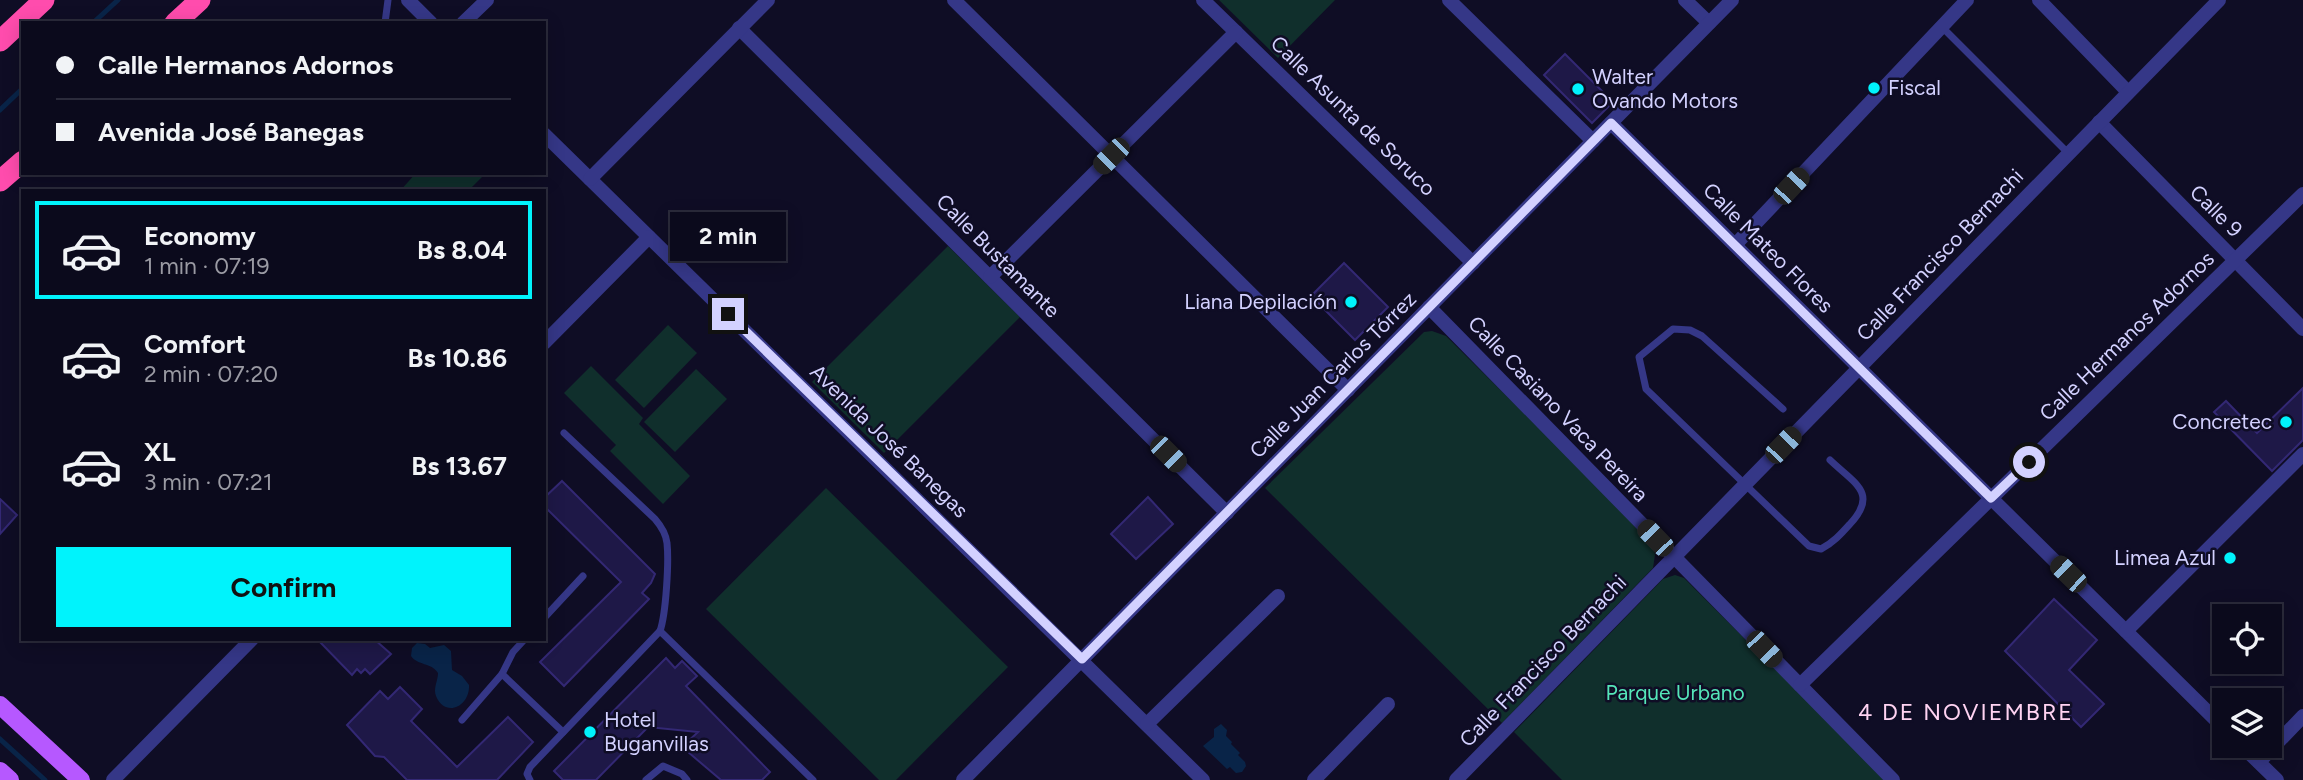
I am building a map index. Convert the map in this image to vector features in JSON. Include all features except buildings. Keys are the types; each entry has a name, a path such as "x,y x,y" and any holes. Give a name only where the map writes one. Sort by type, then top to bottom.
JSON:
{"highway":[{"path":"0,40 44,0"},
{"path":"177,21 200,0"},
{"path":"0,181 21,162"}],"main road":[{"path":"0,705 81,780"},
{"path":"0,771 10,780"}],"street":[{"path":"408,0 429,21"},
{"path":"465,21 487,0"},
{"path":"590,179 768,0"},
{"path":"954,0 1348,390"},
{"name":"Calle Asunta de Soruco","path":"1203,0 1473,263"},
{"path":"1449,0 1593,141"},
{"path":"1685,0 1709,23"},
{"name":"Calle Juan Carlos Tórrez","path":"963,780 1732,0"},
{"path":"1735,245 1967,0"},
{"path":"2039,0 2128,92"},
{"name":"Calle Francisco Bernachi","path":"1456,780 2218,0"},
{"name":"Calle Bustamante","path":"739,28 1227,513"},
{"path":"990,277 1236,32"},
{"name":"Calle 9","path":"2099,122 2303,328"},
{"name":"Calle Mateo Flores","path":"1611,123 2212,716"},
{"name":"Avenida José Banegas","path":"546,136 1203,780"},
{"name":"Calle Hermanos Adornos","path":"1800,685 2303,194"},
{"path":"546,341 649,237"},
{"name":"Calle Casiano Vaca Pereira","path":"1429,307 1893,780"},
{"path":"2126,631 2303,454"},
{"path":"1147,724 1278,596"},
{"path":"113,780 251,641"},
{"path":"1314,780 1388,704"},
{"path":"2259,762 2303,716"},
{"path":"2255,758 2277,780"}],"lane":[{"path":"385,21 388,0"},
{"path":"1941,27 2068,154"},
{"path":"1783,409 1702,336 1690,330 1673,329 1639,357 1646,389 1809,546 1821,549 1832,543 1862,511 1864,499 1859,488 1830,460"},
{"path":"530,780 527,774 530,767 660,631 664,619 667,543 663,529 565,433"},
{"path":"546,616 583,576"},
{"path":"660,631 813,780"},
{"path":"462,720 502,674 513,652 523,641"},
{"path":"502,674 563,732"},
{"path":"646,780 663,766 682,774 687,780"}],"green space":[{"path":"1219,0 1335,0 1278,58"},
{"path":"414,175 484,175 470,189 402,189"},
{"path":"948,246 1020,317 884,453 812,382"},
{"path":"668,325 697,353 644,408 615,380"},
{"path":"1432,331 1446,336 1652,541 1655,555 1653,568 1502,723 1265,488 1424,332"},
{"path":"591,366 643,418 639,424 690,476 663,504 610,451 616,445 564,393"},
{"path":"696,369 727,399 675,452 644,422"},
{"path":"826,488 1008,667 896,780 879,780 706,609"},
{"name":"Parque Urbano","path":"1675,575 1684,578 1886,780 1562,780 1514,732 1663,579"}],"water":[{"path":"417,643 430,648 444,645 451,651 452,670 462,676 469,685 466,699 461,704 451,708 440,703 435,693 438,673 411,656 412,648"},
{"path":"1221,724 1227,730 1226,736 1231,744 1245,762 1246,766 1242,772 1236,773 1230,767 1227,769 1203,746 1214,737 1214,729"}],"waterway":[{"path":"95,21 118,0"},
{"path":"0,110 21,90"},
{"path":"0,739 45,780"}],"place":[{"name":"Fiscal","path":"1874,88"},
{"name":"Walter Ovando Motors","path":"1578,89"},
{"name":"Liana Depilación","path":"1351,302"},
{"name":"Concretec","path":"2286,422"},
{"name":"Limea Azul","path":"2230,558"},
{"name":"Hotel Buganvillas","path":"590,732"}],"district":[{"name":"4 DE NOVIEMBRE","path":"1966,712"}],"route":[{"path":"728,314 1082,659 1611,123 1991,498 2029,462"}]}
